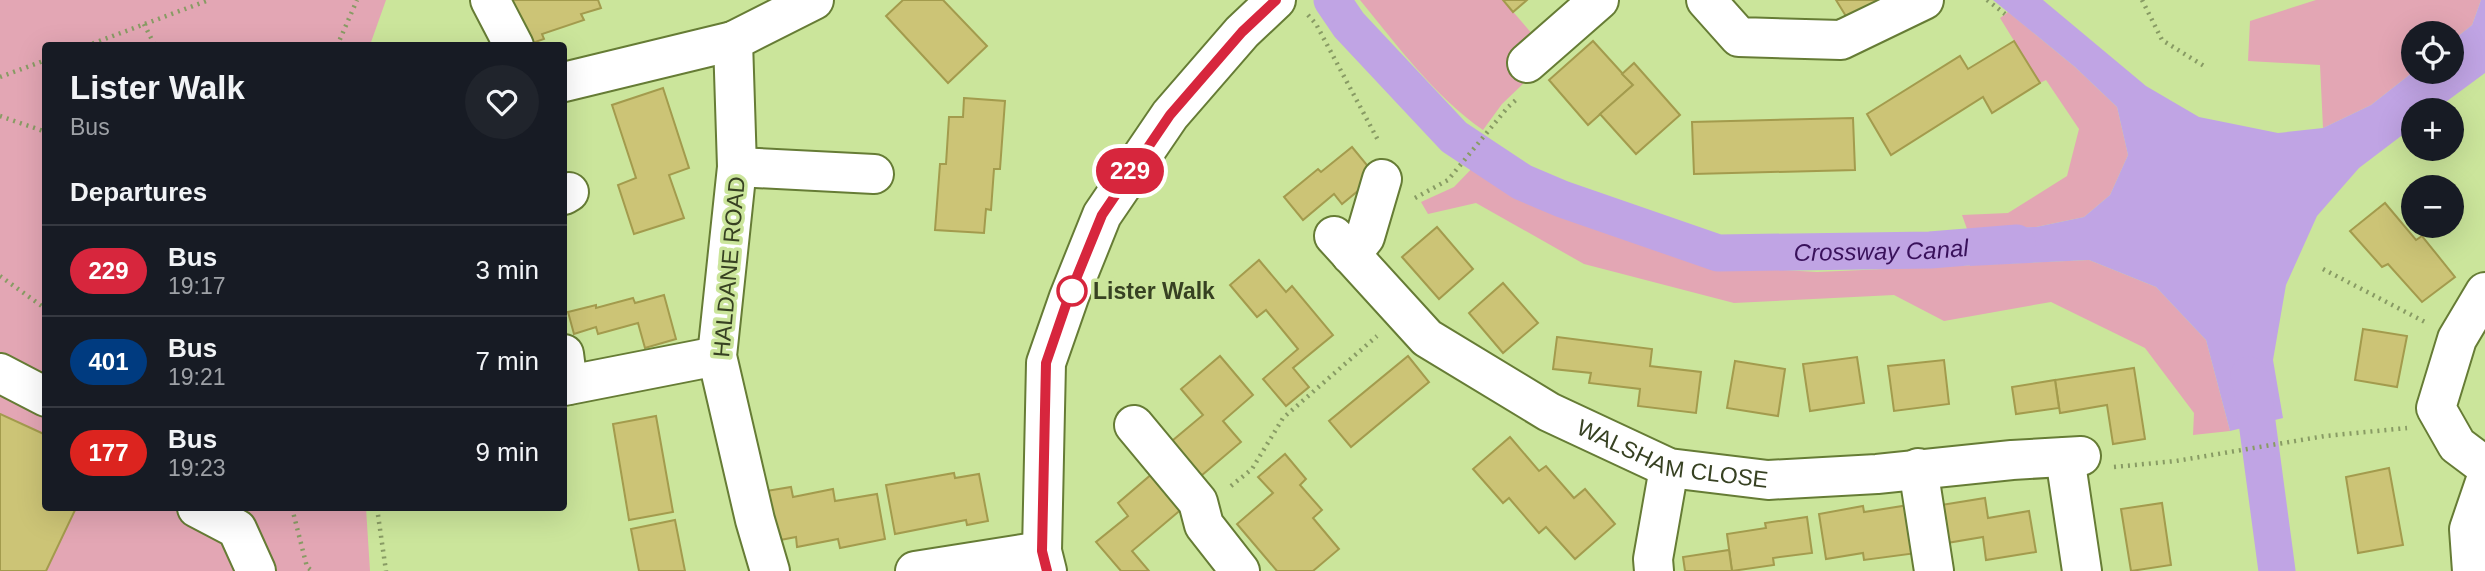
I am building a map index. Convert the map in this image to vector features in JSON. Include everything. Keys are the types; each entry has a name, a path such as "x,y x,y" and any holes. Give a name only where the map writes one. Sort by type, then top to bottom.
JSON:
{"street":[{"path":"489,0 511,42"},
{"path":"567,82 733,41 814,0"},
{"path":"915,571 1044,561 1046,363 1069,296 1102,215 1170,115 1242,32 1276,0"},
{"path":"1527,63 1600,0"},
{"path":"1706,0 1740,37 1840,40 1924,0"},
{"name":"HALDANE ROAD","path":"733,41 737,167 717,356 755,520 770,571"},
{"path":"737,167 874,174"},
{"name":"WALSHAM CLOSE","path":"1391,177 1365,237 1343,245 1394,323 1427,338 1549,412 1669,468 1768,480 1877,474 1918,468 2073,456"},
{"path":"2485,292 2457,338 2436,408 2457,445 2485,466"},
{"path":"567,375 717,356"},
{"path":"0,373 42,395"},
{"path":"1134,425 1198,502 1204,526 1240,571"},
{"path":"2073,456 2082,571"},
{"path":"1654,571 1653,559 1669,468"},
{"path":"1918,468 1934,571"},
{"path":"2472,571 2469,528 2485,482"},
{"path":"203,511 237,529 256,571"}],"path":[{"path":"97,42 209,0"},
{"path":"339,42 357,0"},
{"path":"1987,0 2005,14"},
{"path":"2142,0 2161,40 2204,66"},
{"path":"145,24 153,42"},
{"path":"1316,24 1391,177 1448,180 1508,107"},
{"path":"0,77 42,61"},
{"path":"0,116 42,131"},
{"path":"2322,269 2457,338"},
{"path":"0,276 42,306"},
{"path":"1204,526 1210,504 1252,469 1283,418 1394,323"},
{"path":"2073,456 2104,468 2176,461 2325,436 2421,427 2444,422"},
{"path":"293,511 307,566 312,571"},
{"path":"377,511 386,571"}],"shaded area":[{"path":"0,0 386,0 371,42 42,42 42,511 366,511 370,571 0,571"},
{"path":"1360,0 1503,0 1534,36 1529,78 1502,104 1483,130 1448,102"},
{"path":"1993,0 2043,0 2146,86 2199,117 2278,133 2323,128 2371,105 2401,81 2401,84 2464,84 2464,31 2472,25 2481,0 2485,0 2485,73 2451,98 2401,98 2401,136 2359,168 2317,216 2286,285 2273,360 2283,418 2230,431 2206,340 2156,287 2089,260 1970,266 1967,229 2036,227 2084,217 2110,195 2128,155 2117,107 2075,67"},
{"path":"2316,0 2481,0 2472,25 2464,31 2464,21 2401,21 2401,81 2371,105 2323,128 2320,65 2248,61 2250,21"},
{"path":"2008,12 2075,67 2117,107 2128,155 2110,195 2084,217 2036,227 1967,229 1962,215 2008,213 2067,176 2079,129 2046,80 2040,83 2000,18"},
{"path":"1480,160 1546,206 1708,266 1817,272 2089,260 2156,287 2206,340 2230,431 2193,435 2194,413 2145,348 2051,302 1944,321 1894,295 1734,303 1584,264 1476,203 1428,214 1421,202 1454,187"}],"building":[{"path":"505,0 598,0 601,8 581,14 584,20 542,34 544,39 522,42"},
{"path":"903,0 943,0 987,46 948,83 886,16"},
{"path":"1503,0 1527,0 1513,12"},
{"path":"1836,0 1896,0 1852,26"},
{"path":"1593,41 1633,85 1588,125 1549,80"},
{"path":"2014,41 2040,83 1992,113 1983,97 1891,155 1867,114 1960,56 1968,69"},
{"path":"1634,63 1680,115 1636,154 1600,114 1633,85 1622,74"},
{"path":"663,88 689,168 669,175 684,218 634,234 618,185 636,178 612,105"},
{"path":"964,98 1005,101 1000,169 994,169 991,210 986,209 984,233 935,230 940,164 946,164 949,117 963,117"},
{"path":"1853,118 1855,170 1694,174 1692,122"},
{"path":"1352,147 1376,176 1342,204 1334,194 1303,220 1284,197 1318,169 1321,172"},
{"path":"2385,203 2401,222 2401,238 2424,238 2455,277 2422,302 2388,264 2382,267 2350,231"},
{"path":"1437,227 1473,269 1439,299 1402,257"},
{"path":"1259,260 1286,292 1292,286 1333,335 1293,368 1309,387 1286,406 1263,379 1298,349 1266,310 1257,317 1230,285"},
{"path":"1503,283 1538,323 1503,353 1469,313"},
{"path":"664,295 676,339 645,348 638,323 598,334 596,327 574,334 568,312 633,298 635,303"},
{"path":"2363,329 2407,336 2397,387 2355,380"},
{"path":"1557,337 1652,349 1650,366 1701,372 1696,413 1638,406 1640,389 1589,383 1591,373 1553,369"},
{"path":"1220,356 1253,395 1223,421 1241,442 1195,481 1166,446 1203,415 1181,389"},
{"path":"1408,356 1429,382 1351,447 1329,421"},
{"path":"1857,357 1864,403 1810,411 1803,364"},
{"path":"1944,360 1949,404 1894,411 1888,366"},
{"path":"1735,361 1785,369 1778,416 1727,408"},
{"path":"2134,368 2145,439 2113,444 2107,405 2060,413 2055,380"},
{"path":"2055,380 2059,408 2016,414 2012,387"},
{"path":"0,414 42,433 42,511 75,511 46,571 0,571"},
{"path":"656,416 673,512 629,520 613,424"},
{"path":"1510,437 1539,471 1546,466 1574,498 1585,489 1615,524 1575,559 1546,527 1539,533 1509,498 1503,503 1473,469"},
{"path":"1285,454 1306,479 1300,485 1322,510 1313,518 1339,549 1313,571 1277,571 1237,524 1273,493 1258,477"},
{"path":"1160,467 1190,502 1132,551 1149,571 1121,571 1096,542 1128,516 1118,503"},
{"path":"2389,468 2403,545 2358,553 2346,477"},
{"path":"954,473 955,478 979,474 988,521 967,525 966,520 895,534 886,485"},
{"path":"791,487 793,497 833,489 835,501 877,494 885,539 840,548 838,539 797,547 796,537 770,542 761,492"},
{"path":"1985,498 1988,518 2029,511 2036,552 1986,560 1983,537 1941,544 1935,506"},
{"path":"2162,503 2171,565 2131,571 2121,509"},
{"path":"1909,505 1917,553 1864,560 1863,553 1826,559 1819,514 1863,506 1864,512"},
{"path":"1807,517 1812,553 1773,558 1774,565 1732,571 1727,534 1766,528 1765,523"},
{"path":"675,520 685,571 639,571 631,529"},
{"path":"1729,550 1732,571 1685,571 1683,557"}],"waterway":[{"name":"Crossway Canal","path":"1332,0 1349,25 1454,137 1522,182 1562,199 1718,253 1930,250 2017,243"},
{"name":"Crossway Canal","path":"2249,375 2277,571"}],"bus line":[{"name":"229","path":"1047,571 1042,551 1046,363 1069,296 1102,215 1130,172 1200,78 1276,0"}],"place":[{"name":"Lister Walk","path":"1072,291"}]}
